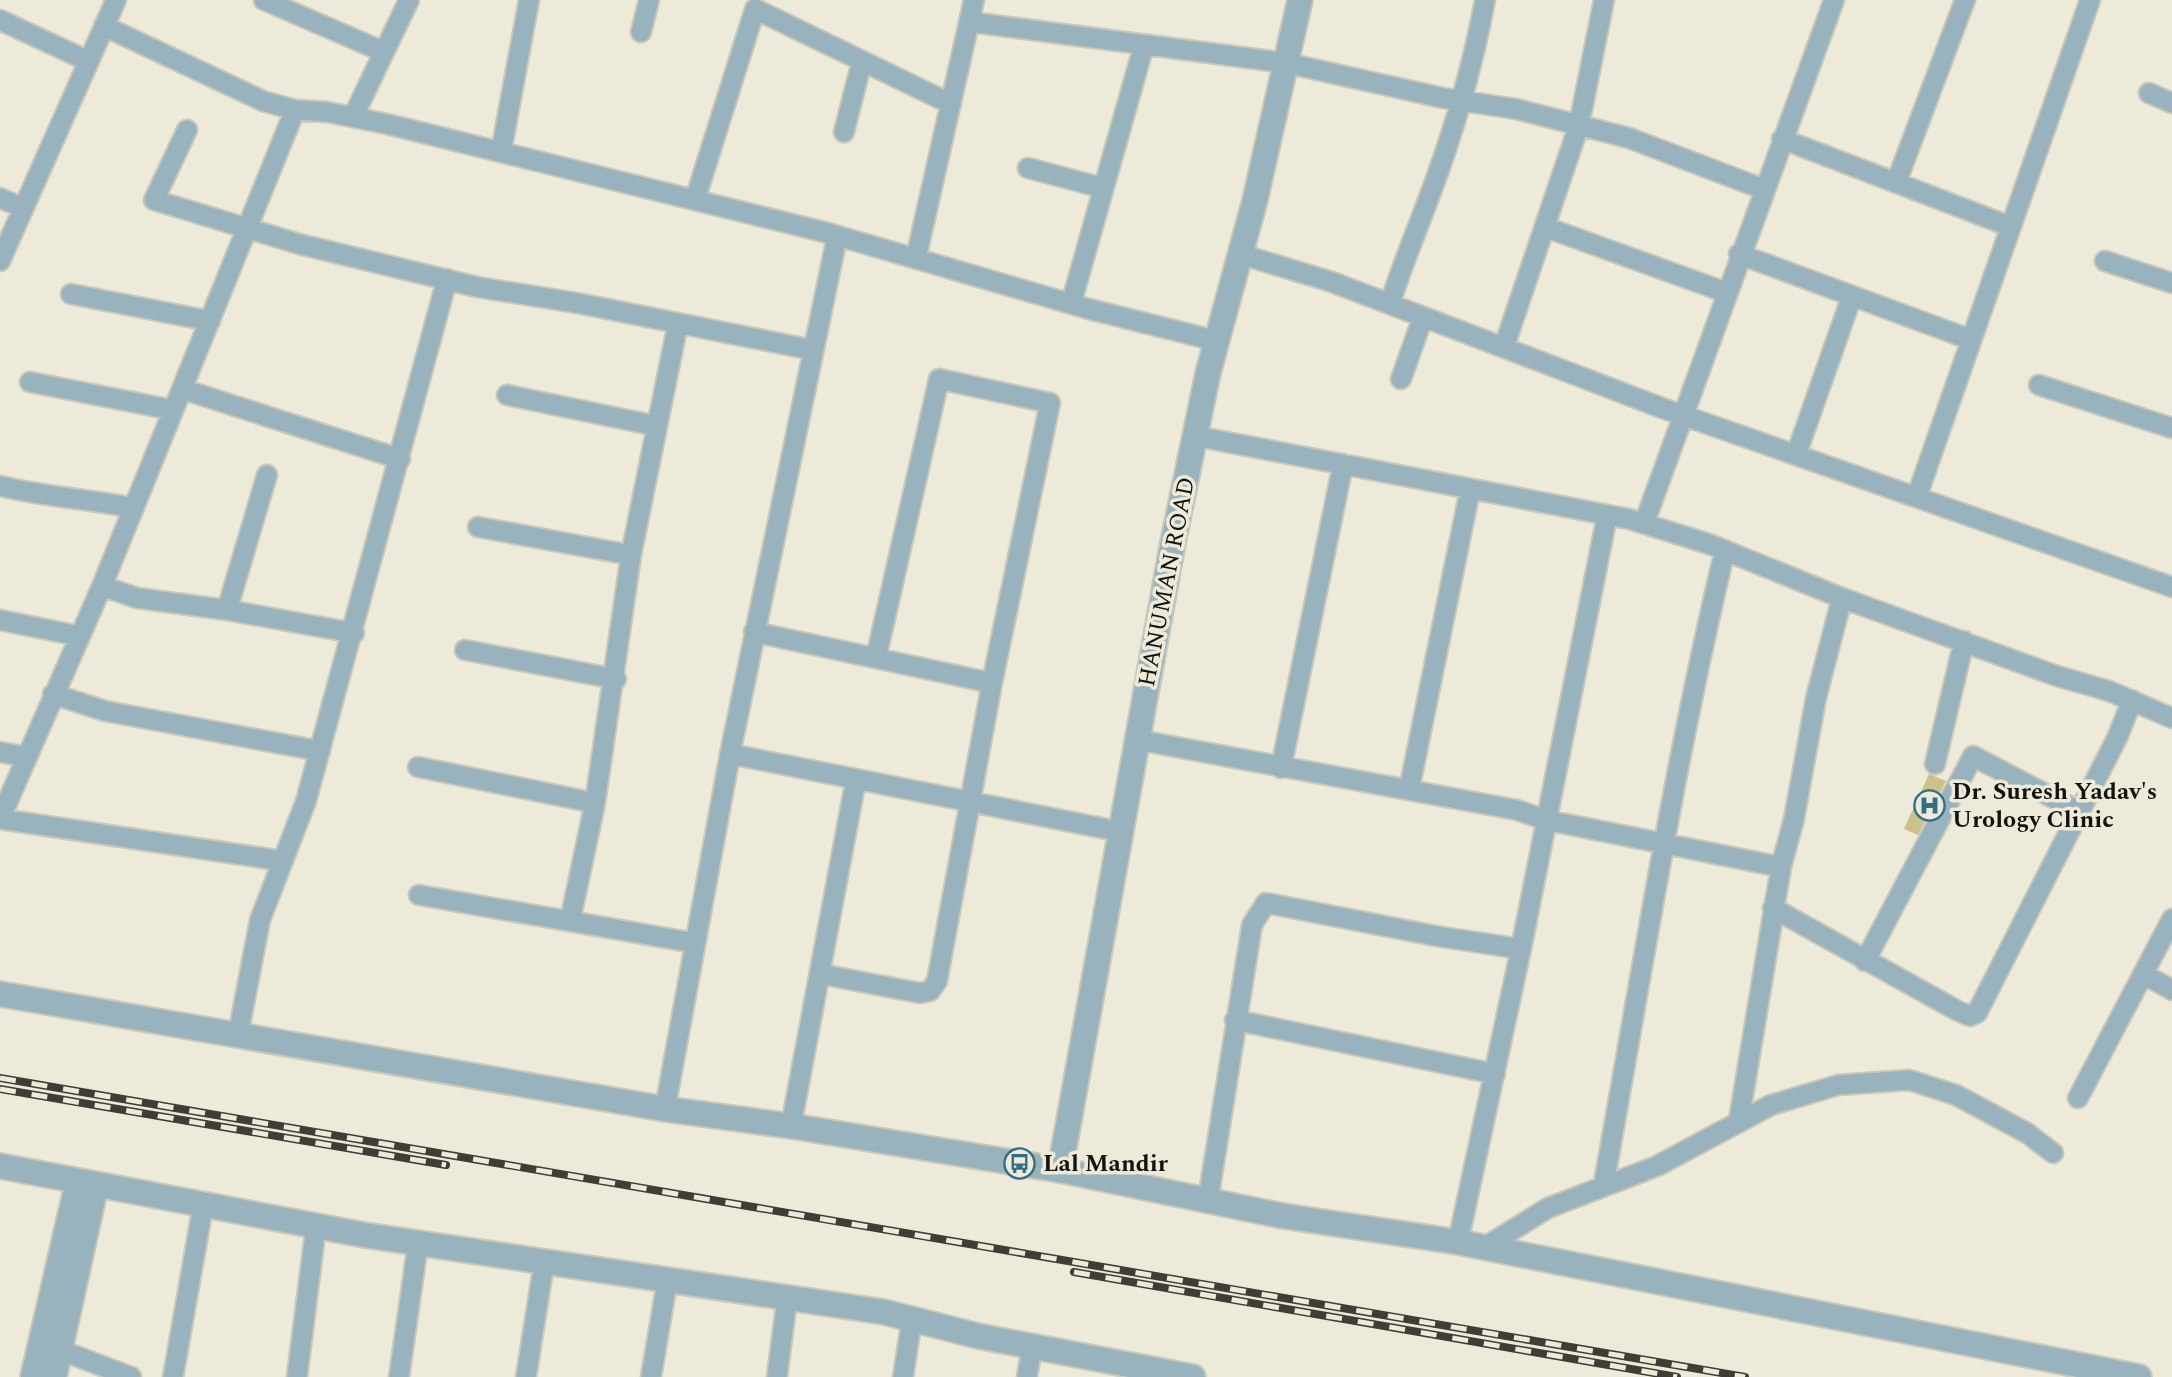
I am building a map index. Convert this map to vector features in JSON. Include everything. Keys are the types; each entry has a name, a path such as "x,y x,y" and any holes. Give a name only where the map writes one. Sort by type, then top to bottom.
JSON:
{"street":[{"path":"0,261 116,0"},
{"path":"353,117 409,0"},
{"path":"501,152 529,0"},
{"path":"642,32 649,0"},
{"path":"916,258 974,0"},
{"name":"HANUMAN ROAD","path":"1060,1170 1195,436 1300,0"},
{"path":"1390,304 1476,52 1485,0"},
{"path":"1504,347 1579,125 1604,0"},
{"path":"1896,183 1965,0"},
{"path":"1917,496 1969,339 2090,0"},
{"path":"1644,524 1681,414 1782,139 1826,1"},
{"path":"271,2 384,52"},
{"path":"695,200 755,9 951,104"},
{"path":"0,20 88,61"},
{"path":"970,22 1286,63 1460,100 1516,109 1629,138 1763,189"},
{"path":"104,26 263,101 295,110 353,117 695,200 916,258 1071,304 1217,341"},
{"path":"1071,304 1144,45"},
{"path":"844,132 862,61"},
{"path":"2149,93 2172,103"},
{"path":"283,861 0,819 102,586 295,110"},
{"path":"187,130 154,200 299,244 447,279 813,350"},
{"path":"1782,139 2009,226"},
{"path":"1028,168 1103,188"},
{"path":"0,198 23,208"},
{"path":"1545,227 1725,292"},
{"path":"665,1109 754,632 837,237"},
{"path":"1240,254 1332,282 1681,414 2172,587"},
{"path":"1739,254 1969,339"},
{"path":"2105,261 2172,283"},
{"path":"238,1035 260,920 306,801 354,633 447,279"},
{"path":"71,294 210,321"},
{"path":"1796,455 1852,296"},
{"path":"1401,379 1423,317"},
{"path":"570,921 595,803 616,679 631,555 678,323"},
{"path":"820,974 905,992 930,991 937,981 992,683 1050,403 939,379 876,658"},
{"path":"30,382 173,410"},
{"path":"2039,385 2172,428"},
{"path":"182,389 400,459"},
{"path":"507,395 657,426"},
{"path":"1195,436 1644,524 1725,550 1842,598 2132,700 2172,718"},
{"path":"1281,768 1343,464"},
{"path":"227,610 267,475"},
{"path":"0,486 29,493 89,499 134,508"},
{"path":"1409,790 1470,489"},
{"path":"1458,1242 1521,949 1607,516"},
{"path":"478,527 631,555"},
{"path":"1604,1183 1664,842 1703,639 1725,550"},
{"path":"102,586 137,598 227,610 354,633"},
{"path":"1739,1120 1781,867 1794,819 1816,698 1842,598"},
{"path":"0,620 79,636"},
{"path":"754,632 992,683"},
{"path":"1935,764 1964,641"},
{"path":"464,650 616,679"},
{"path":"53,694 106,712 320,751"},
{"path":"1773,908 1958,1011 1970,1016 1977,1013 2080,811 2132,700"},
{"path":"1138,740 1517,810 1546,820 1781,867"},
{"path":"0,752 27,757"},
{"path":"730,754 1122,832"},
{"path":"1865,961 1973,756 2080,811"},
{"path":"418,767 595,803"},
{"path":"791,1126 856,779"},
{"path":"419,895 695,943"},
{"path":"1208,1200 1252,925 1266,902 1436,936 1521,949"},
{"path":"2078,1098 2172,919"},
{"path":"2143,974 2172,990"},
{"path":"0,994 665,1109 791,1126 1060,1170 1283,1216 1485,1247 2139,1377"},
{"path":"1235,1020 1495,1074"},
{"path":"1485,1247 1548,1208 1604,1183 1657,1166 1771,1105 1838,1085 1909,1080 1956,1094 2027,1133 2053,1153"},
{"path":"0,1166 316,1226 912,1319 1032,1347 1193,1377"},
{"path":"54,1377 87,1183"},
{"path":"33,1377 87,1183"},
{"path":"173,1377 203,1206"},
{"path":"297,1377 316,1226"},
{"path":"399,1377 418,1243"},
{"path":"526,1377 544,1263"},
{"path":"651,1377 667,1282"},
{"path":"777,1377 787,1299"},
{"path":"903,1377 912,1319"},
{"path":"1027,1377 1032,1347"},
{"path":"60,1350 131,1377"}],"building":[{"path":"1929,774 1946,781 1918,835 1904,829"}],"railway":[{"path":"0,1078 1745,1377"},
{"path":"0,1089 446,1165"},
{"path":"1074,1272 1677,1377"}],"place":[{"name":"Dr. Suresh Yadav's Urology Clinic","path":"1929,806"},
{"name":"Lal Mandir","path":"1020,1164"}]}
